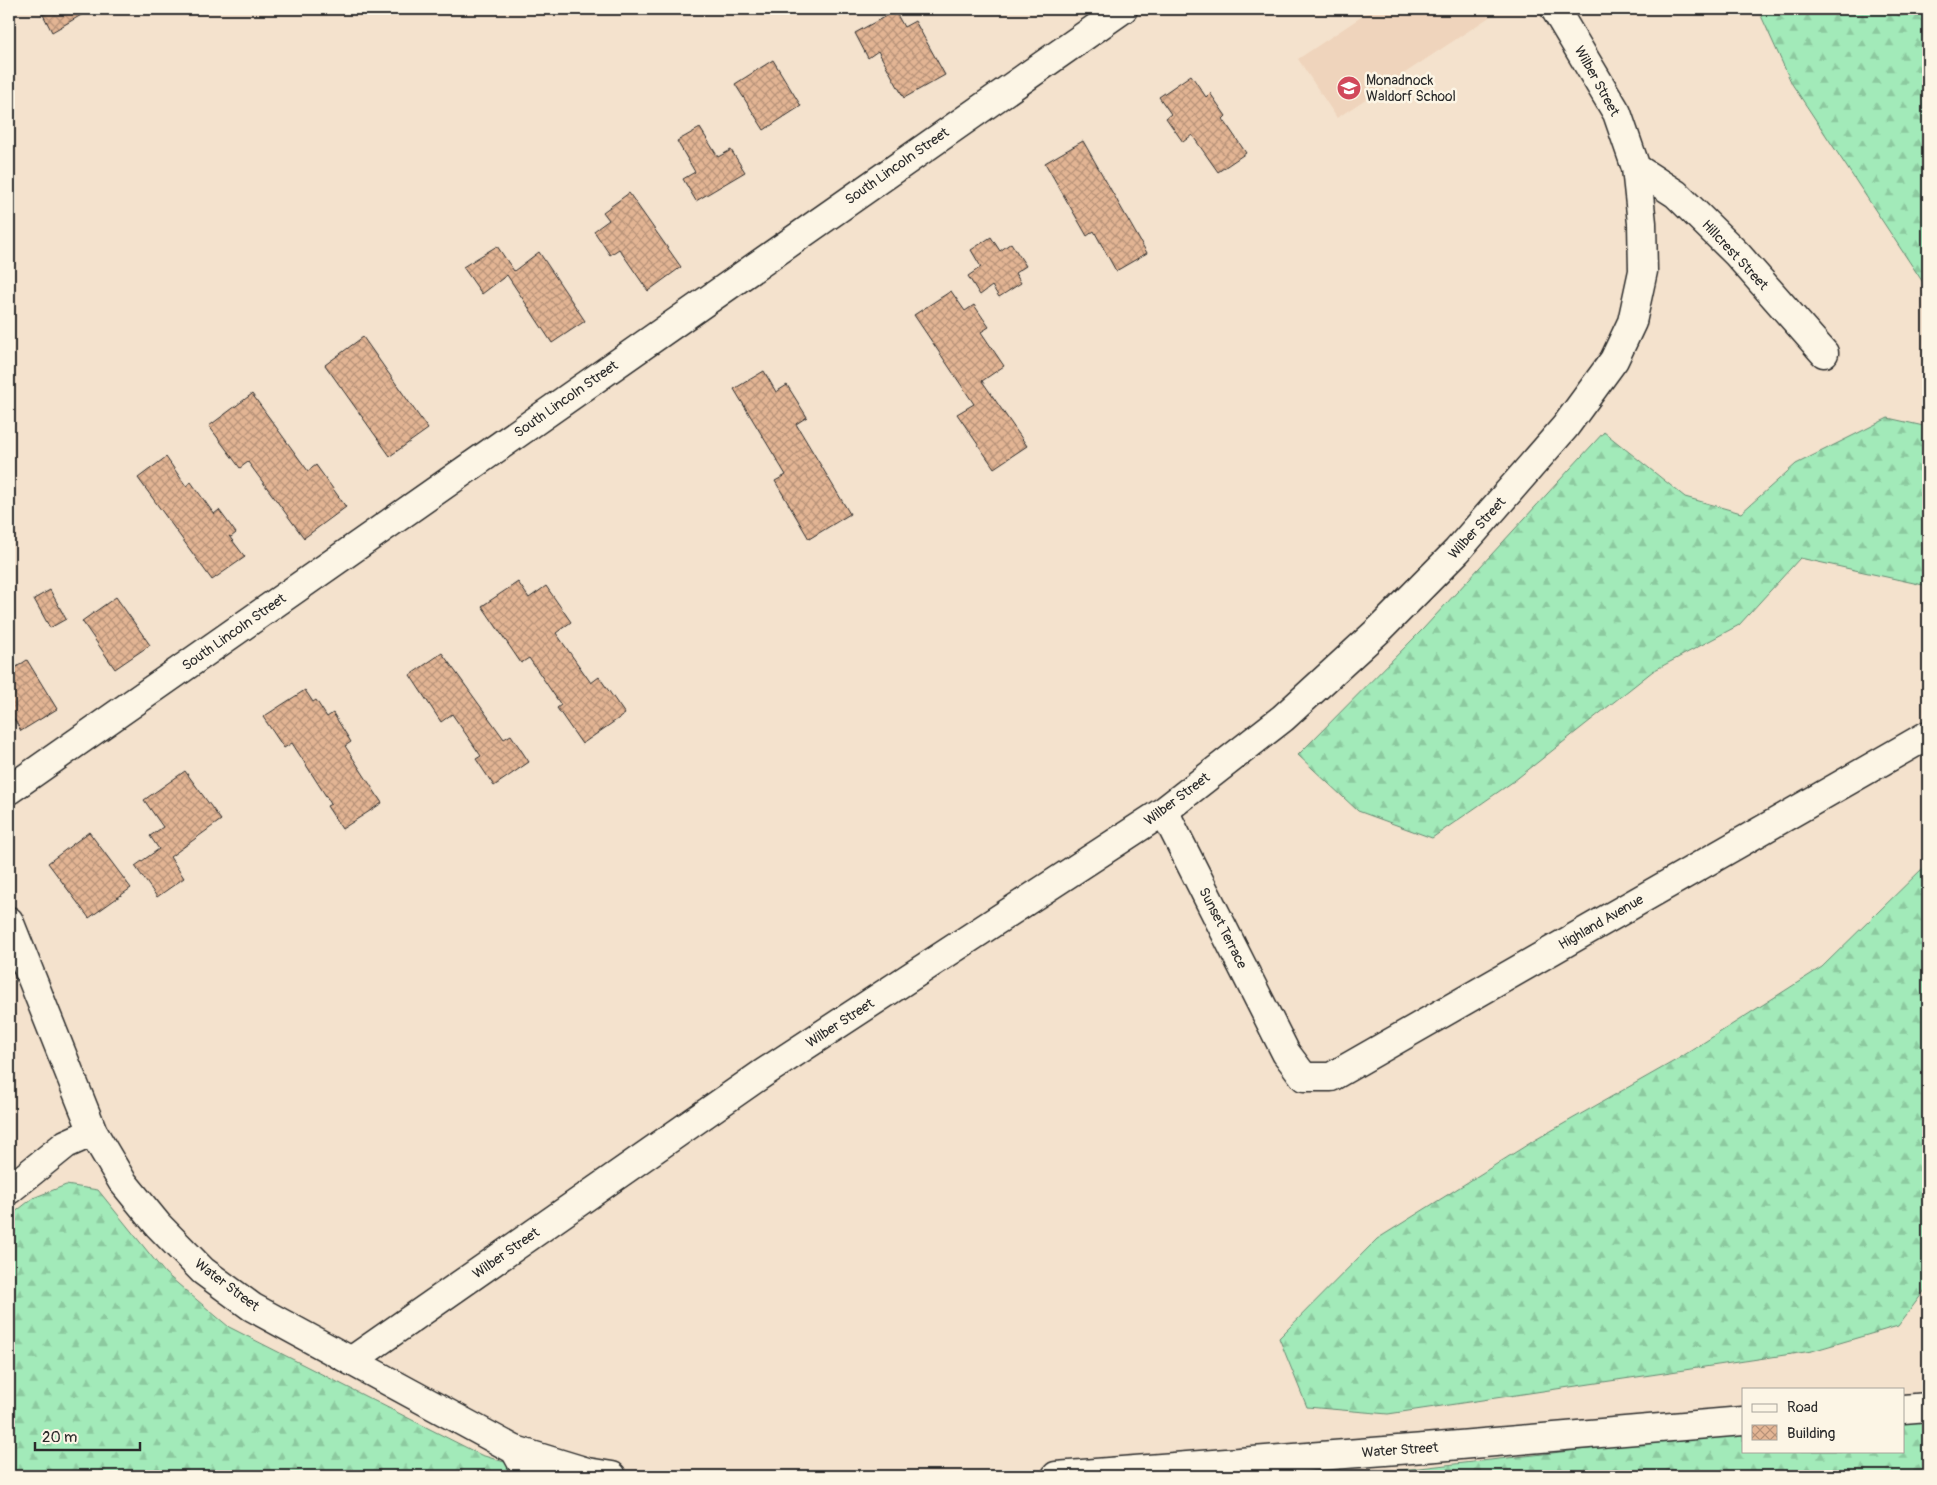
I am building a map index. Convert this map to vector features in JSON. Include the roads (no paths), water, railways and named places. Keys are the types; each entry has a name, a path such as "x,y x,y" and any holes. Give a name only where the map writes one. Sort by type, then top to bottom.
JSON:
{"street":[{"name":"South Lincoln Street","path":"9,790 1123,9"},
{"name":"Wilber Street","path":"351,1361 762,1074 1164,811 1283,718 1380,629 1457,551 1565,427 1614,360 1632,322 1643,271 1642,223 1636,168 1617,113 1555,9"},
{"name":"Hillcrest Street","path":"1636,168 1676,194 1738,254 1824,353"},
{"name":"Highland Avenue","path":"1282,1046 1304,1078 1331,1077 1928,735"},
{"name":"Sunset Terrace","path":"1164,811 1282,1046"},
{"name":"Water Street","path":"9,921 93,1132 122,1181 158,1225 203,1271 252,1307 515,1450 587,1472 612,1476"},
{"path":"9,1190 66,1144 93,1132"},
{"path":"1904,1409 1928,1407"},
{"name":"Water Street","path":"1056,1476 1742,1421"},
{"path":"515,1450 529,1476"}],"place":[{"name":"Monadnock Waldorf School","path":"1349,88"}]}
